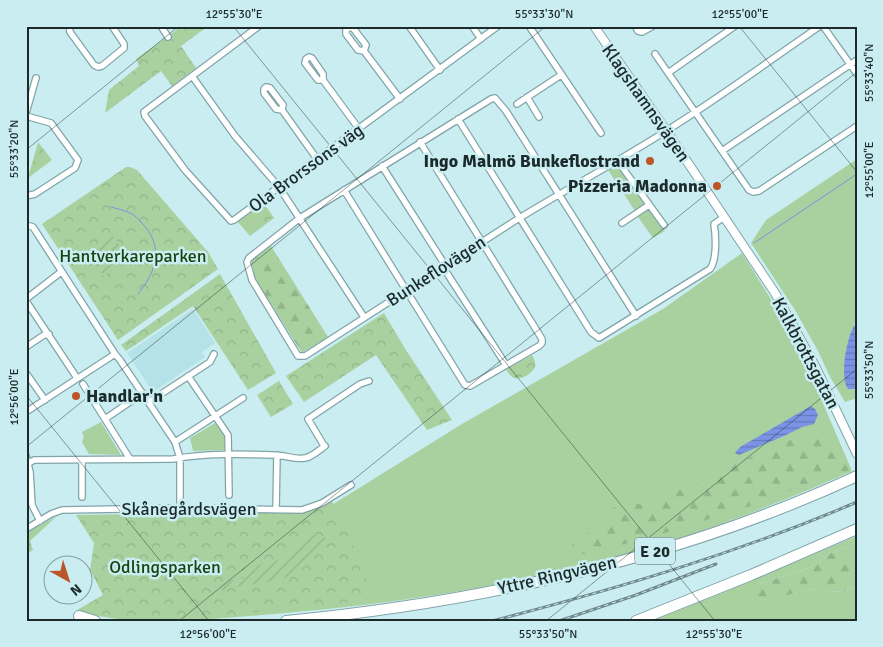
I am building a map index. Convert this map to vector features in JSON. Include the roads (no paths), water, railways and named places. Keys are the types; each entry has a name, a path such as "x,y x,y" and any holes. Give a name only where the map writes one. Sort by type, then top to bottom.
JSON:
{"highway":[{"name":"Yttre Ringvägen","path":"286,621 381,610 459,597 617,562 716,532 779,509 857,476"},
{"path":"636,621 744,578 857,529"},
{"path":"79,616 96,621"}],"street":[{"path":"69,26 70,32 94,65 98,67 102,66 124,48 124,44 112,26"},
{"path":"161,26 168,37"},
{"path":"259,26 192,76 235,136 279,187 364,317"},
{"path":"408,26 440,70"},
{"path":"472,26 481,39"},
{"name":"Ola Brorssons väg","path":"192,76 148,108 144,112 144,116 185,170 230,221 234,220 498,26"},
{"path":"529,26 601,133"},
{"name":"Klagshamnsvägen","path":"594,26 749,254"},
{"path":"636,28 646,31 653,26"},
{"path":"668,73 735,26"},
{"path":"822,26 857,74"},
{"name":"Bunkeflovägen","path":"300,218 249,258 247,262 252,280 298,356 305,356 481,242 667,131 822,26"},
{"path":"364,51 400,99"},
{"path":"655,54 749,190 753,192 759,191 857,126"},
{"path":"722,151 857,60"},
{"path":"517,104 561,75"},
{"path":"26,196 35,194 75,168 78,160 51,123 26,114 36,78"},
{"path":"323,80 359,129"},
{"path":"526,97 540,117"},
{"path":"300,218 420,142 495,98 498,99 506,110 636,316"},
{"path":"282,110 317,159"},
{"path":"458,119 591,332 598,338 710,269 713,265 716,238 714,224 724,217"},
{"path":"344,190 466,385 470,386 539,346 542,343 542,339 420,142"},
{"path":"617,160 664,224"},
{"path":"382,166 506,365"},
{"path":"622,223 649,205"},
{"path":"26,224 33,227 115,354 175,442 180,458 180,508"},
{"name":"Kalkbrottsgatan","path":"749,254 796,329 857,454"},
{"path":"61,272 26,300 77,378"},
{"path":"26,346 49,334"},
{"path":"26,412 115,354"},
{"path":"149,402 210,362 214,354"},
{"path":"26,373 45,400"},
{"path":"188,376 228,435 229,495"},
{"path":"29,463 34,460 180,458 186,456 229,455 276,455 307,458 324,445 308,419 360,384 368,381"},
{"path":"83,384 130,459"},
{"path":"104,419 143,393"},
{"path":"175,442 243,398"},
{"path":"276,455 276,509"},
{"path":"26,456 29,463 28,472 32,505 40,521"},
{"path":"82,460 82,497"},
{"name":"Skånegårdsvägen","path":"26,529 62,510 180,508 302,510 322,504 351,485"}],"water":[{"path":"857,322 857,389 848,389 844,375 845,355 850,335"},
{"path":"811,406 818,415 814,424 802,427 739,455 735,453 740,447"}],"waterway":[{"path":"754,243 857,174"},
{"path":"111,207 135,216 149,232 153,241 155,250 153,267 150,276 138,294"}],"railway":[{"path":"492,621 676,569 767,538 857,502"},
{"path":"559,621 636,595 716,564"}],"place":[{"name":"Ingo Malmö Bunkeflostrand","path":"650,161"},
{"name":"Pizzeria Madonna","path":"717,186"},
{"name":"Handlar'n","path":"76,396"}],"park label":[{"name":"Hantverkareparken","path":"133,256"},
{"name":"Odlingsparken","path":"165,567"}]}
